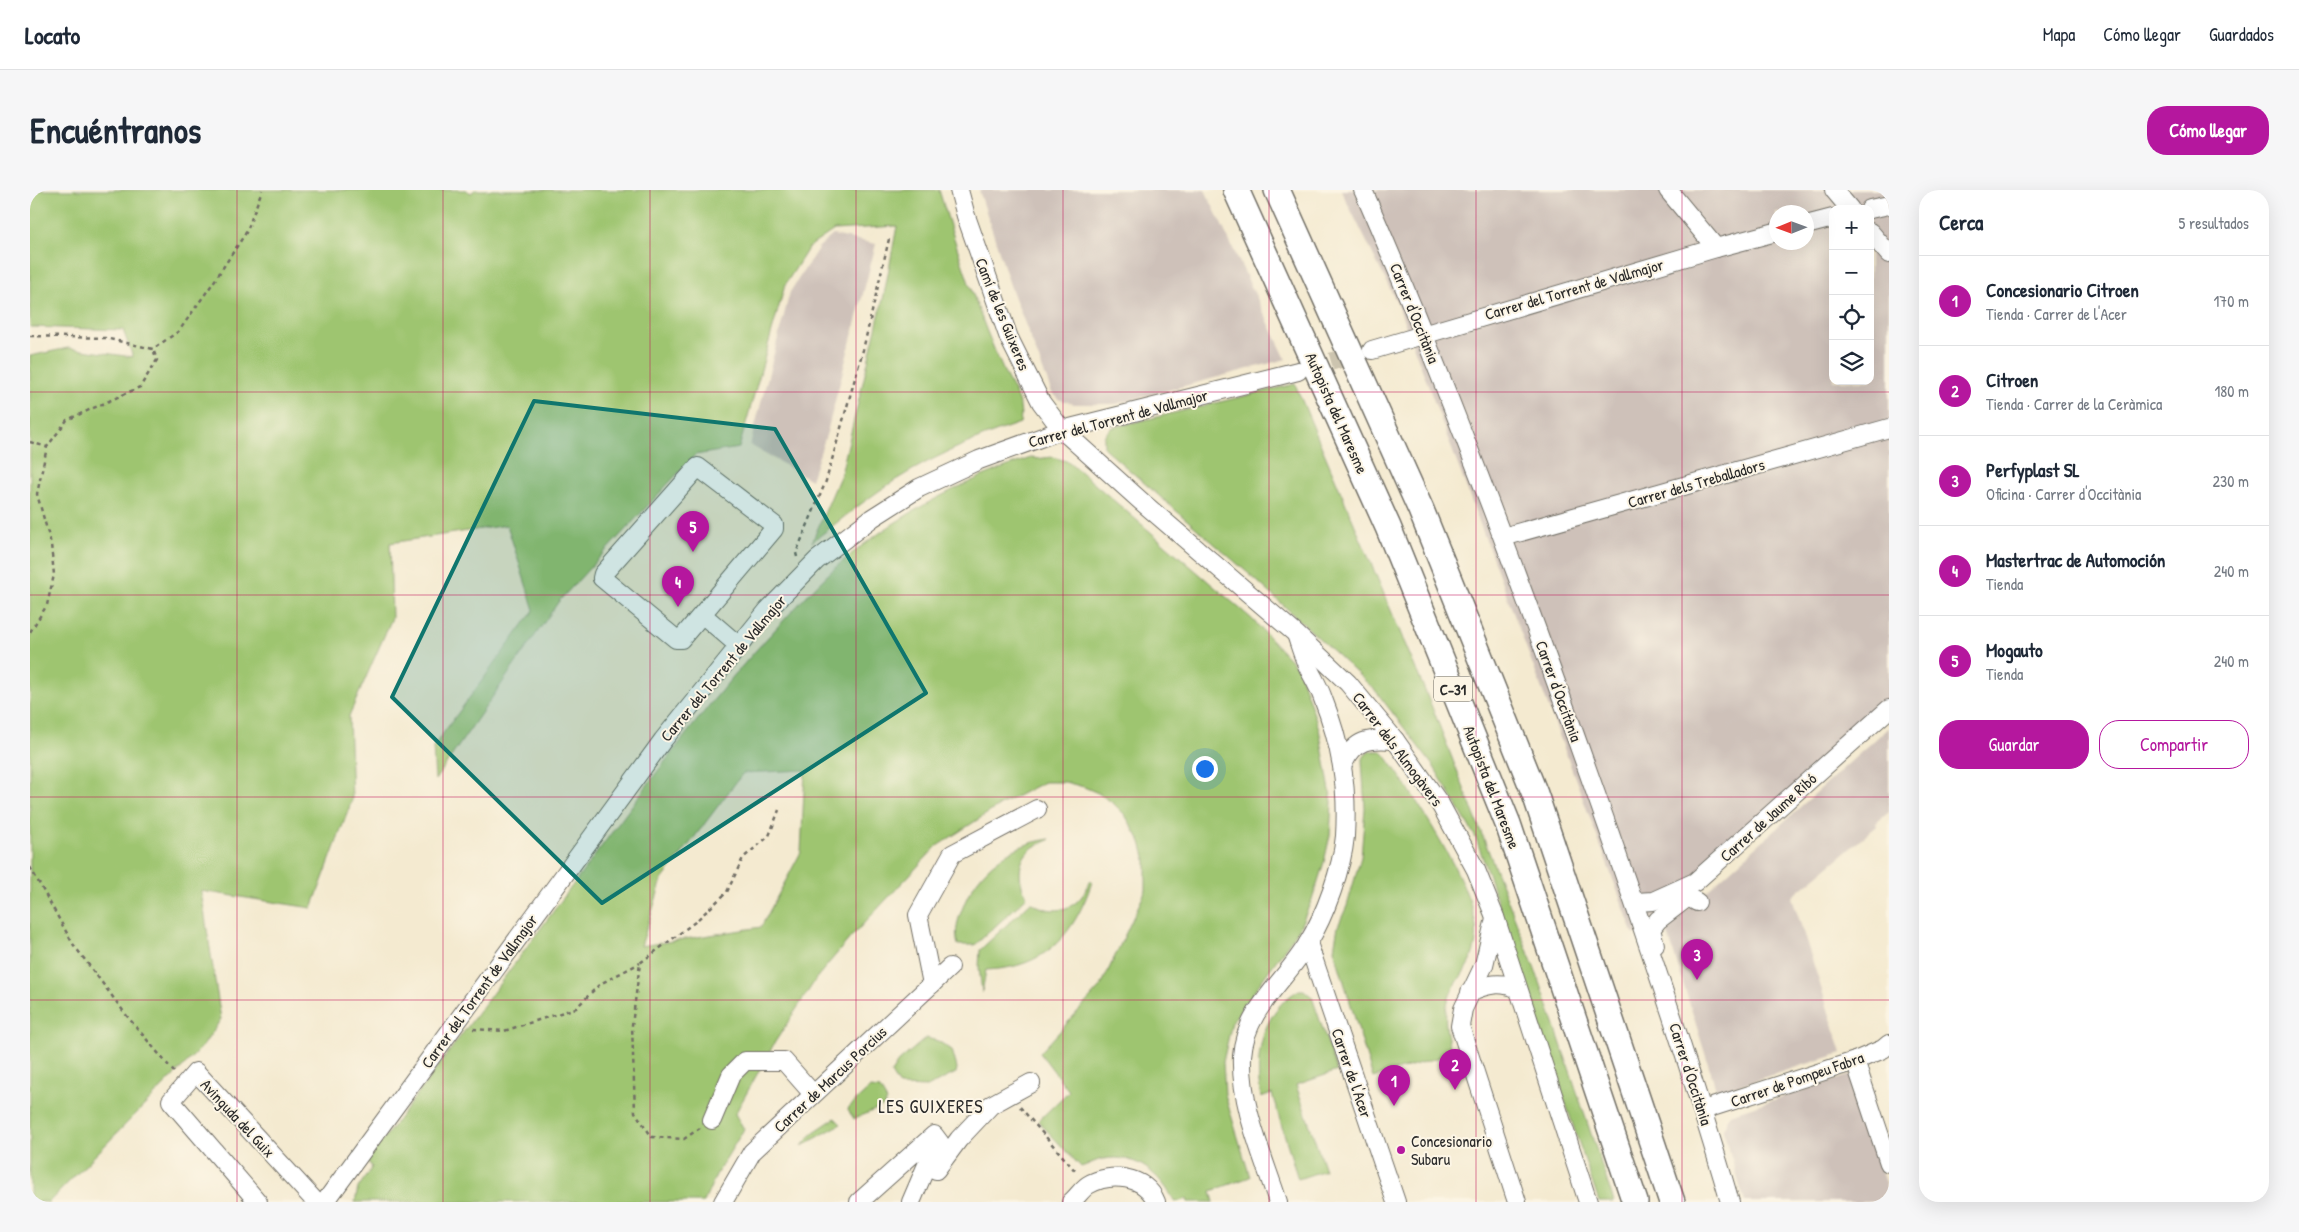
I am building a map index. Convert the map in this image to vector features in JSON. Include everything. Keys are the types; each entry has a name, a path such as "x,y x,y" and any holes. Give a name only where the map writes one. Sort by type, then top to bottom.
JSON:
{"highway":[{"name":"Autopista del Maresme","path":"1236,190 1388,527 1508,824 1635,1202"},
{"name":"C-31","path":"1277,190 1420,510 1536,794 1672,1202"}],"street":[{"name":"Camí de les Guixeres","path":"959,190 1009,338 1041,402 1062,430"},
{"name":"Carrer d'Occitània","path":"1362,190 1424,333 1503,537 1636,902 1703,1110 1730,1202"},
{"path":"1668,190 1716,248"},
{"path":"1834,190 1847,205"},
{"path":"1874,208 1889,205"},
{"path":"1814,223 1829,219"},
{"name":"Carrer del Torrent de Vallmajor","path":"1372,350 1424,333 1769,234"},
{"path":"1874,237 1889,254"},
{"name":"Carrer del Torrent de Vallmajor","path":"325,1202 663,740 768,610 816,560 872,518 919,488 979,460 1062,430 1298,371"},
{"name":"Carrer dels Treballadors","path":"1503,537 1889,428"},
{"name":"Carrer dels Almogàvers","path":"1062,430 1142,502 1296,634 1348,683 1395,740 1440,804 1476,870 1495,917 1588,1202"},
{"path":"698,467 774,525 774,529 703,614 681,639 676,640 602,578 603,574 698,467"},
{"path":"703,614 739,646"},
{"path":"1278,1202 1250,1116 1243,1080 1242,1054 1251,1019 1308,943 1337,879 1344,838 1346,795 1343,764 1322,693 1306,664 1296,634"},
{"name":"Carrer de Jaume Ribó","path":"1636,902 1654,901 1695,882 1889,709"},
{"path":"1343,764 1350,750 1365,740 1395,740"},
{"path":"932,984 918,915 952,854 1038,810"},
{"path":"1659,976 1651,929 1658,920 1688,897 1702,899 1695,882"},
{"path":"1495,917 1484,965 1463,1008 1460,1026 1517,1202"},
{"name":"Carrer de l'Acer","path":"1308,943 1396,1202"},
{"name":"Carrer de Marcus Porcius","path":"723,1202 752,1152 950,967"},
{"path":"1470,992 1483,986 1505,983 1518,989"},
{"name":"Carrer de Pompeu Fabra","path":"1703,1110 1855,1061 1883,1049 1889,1044"},
{"path":"712,1120 731,1075 745,1061 784,1061 813,1094"},
{"path":"1855,1061 1889,1163"},
{"name":"Avinguda del Guix","path":"258,1202 171,1100 196,1072 316,1202"},
{"path":"920,1202 935,1172 959,1139 991,1105 1031,1083"},
{"path":"859,1202 934,1135 940,1143 926,1167 911,1202"},
{"path":"1071,1202 1088,1186 1106,1178 1121,1176 1142,1184 1156,1202"}],"path":[{"path":"30,336 105,338 153,348 179,331 213,284 247,230 262,190"},
{"path":"805,571 796,553 826,481 863,350 889,239"},
{"path":"30,632 48,605 54,575 51,544 37,494 47,447 67,420 140,388 157,360 153,348"},
{"path":"30,442 47,447"},
{"path":"457,1020 466,1028 504,1031 576,1008 600,984 640,963 695,922 727,892 743,858 769,836 779,810"},
{"path":"30,867 72,944 126,1016 185,1084"},
{"path":"640,963 632,1025 635,1112 652,1137 684,1140 712,1120"},
{"path":"1010,1095 1088,1186"}],"highlighted area":[{"path":"534,401 775,429 926,693 602,903 392,697"}],"shaded area":[{"path":"979,190 1205,190 1286,359 1116,404 1074,404 1058,399 1052,393 1010,285"},
{"path":"1341,190 1889,190 1889,706 1634,935 1398,305"},
{"path":"833,235 876,244 827,432 811,480 750,445 790,292 819,247"},
{"path":"1889,727 1889,812 1876,823 1877,826 1792,897 1842,1053 1717,1092 1666,928"},
{"path":"1851,1075 1889,1196 1889,1202 1745,1202 1723,1130 1730,1114"}],"green space":[{"path":"30,190 466,190 471,193 475,190 939,190 977,306 995,352 1019,404 1020,423 965,444 912,470 870,497 812,542 841,474 884,295 897,226 834,230 809,247 785,285 739,448 695,455 559,601 435,780 433,747 534,610 507,525 390,543 392,618 349,716 352,800 312,908 201,891 221,1019 203,1046 49,1202 30,1202 30,356 68,348 133,357 123,330 30,327"},
{"path":"1295,384 1434,712 1541,985 1614,1202 1599,1202 1476,838 1434,767 1375,690 1256,580 1104,448 1104,436 1111,428"},
{"path":"1034,457 1035,459 1053,457 1069,462 1252,619 1298,668 1319,729 1332,802 1330,835 1324,862 1313,897 1299,929 1232,1022 1223,1062 1225,1095 1250,1177 1211,1191 1214,1202 1188,1202 1187,1199 1175,1202 1155,1175 1146,1168 1127,1159 1100,1160 1081,1167 1038,1121 1069,1091 1040,1053 1101,986 1146,890 1146,860 1141,842 1125,815 1113,803 1098,793 1084,787 1065,782 1044,782 1002,804 937,846 850,938 818,976 775,1042 735,1114 744,1129 716,1175 704,1202 355,1202 358,1188 372,1167 367,1161 665,762 734,675 803,600 842,562 863,545 924,505 966,483","holes":["805,770 801,852 761,927 641,946 662,880 743,773"]},
{"path":"1370,751 1381,751 1385,755 1443,845 1468,898 1475,921 1476,940 1472,957 1449,998 1447,1007 1446,1025 1452,1053 1373,1078 1334,949 1338,926 1347,906 1361,857 1365,808 1362,761"},
{"path":"1050,839 1030,850 1022,862 1020,869 1021,883 1027,897 975,945 958,945 957,930 961,912 969,893 986,870 1022,846"},
{"path":"1089,881 1092,882 1076,918 1055,945 1025,963 1007,968 986,970 982,993 979,967 980,950 1031,902 1049,909 1058,910 1066,908 1080,898"},
{"path":"1299,990 1304,990 1312,997 1337,1071 1296,1085 1325,1170 1298,1179 1272,1094 1261,1098 1258,1068 1263,1038 1268,1024 1286,999"},
{"path":"926,1038 938,1041 952,1050 957,1068 956,1073 927,1087 899,1086 891,1073 898,1062"},
{"path":"870,1088 880,1089 887,1101 884,1106 854,1119 848,1110 849,1107"},
{"path":"835,1118 841,1124 802,1146 814,1132"}],"tunnel":[{"path":"1305,369 1362,353"}],"place":[{"name":"Mogauto","path":"693,552"},
{"name":"Mastertrac de Automoción","path":"678,607"},
{"name":"Perfyplast SL","path":"1697,980"},
{"name":"Citroen","path":"1455,1090"},
{"name":"Concesionario Citroen","path":"1394,1106"},
{"name":"Concesionario Subaru","path":"1401,1150"}],"district":[{"name":"LES GUIXERES","path":"931,1106"}]}
